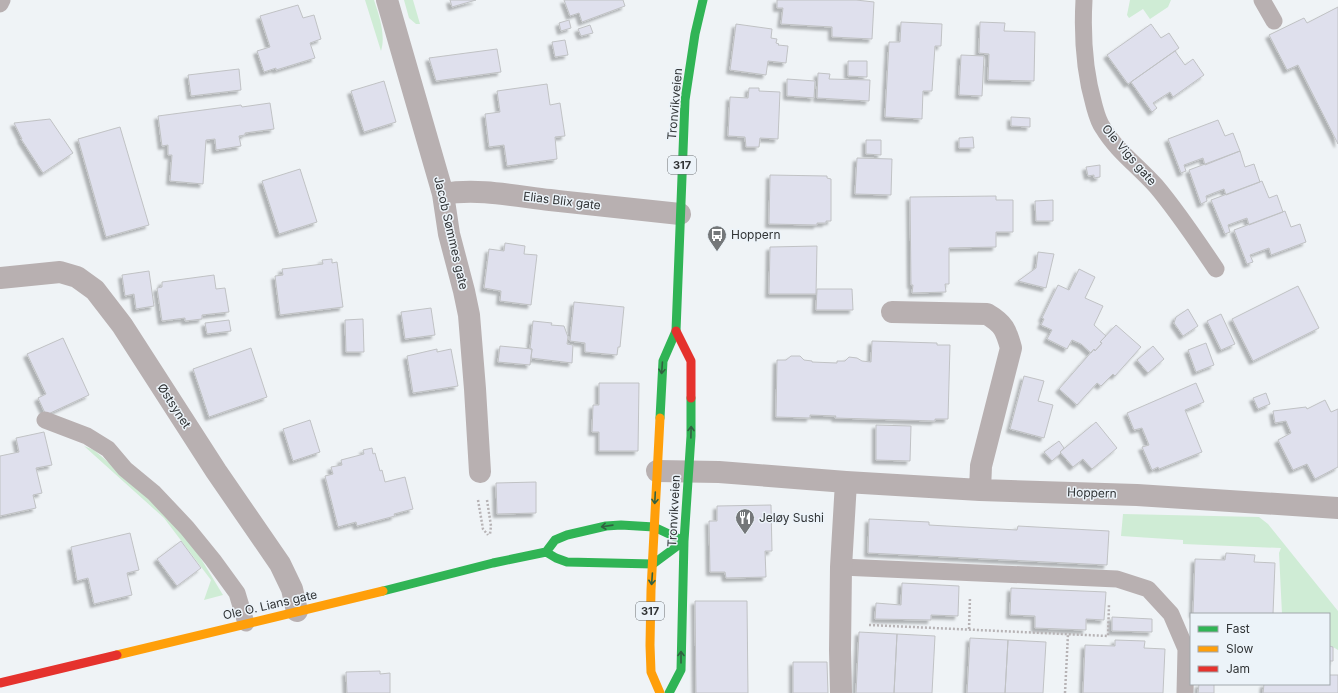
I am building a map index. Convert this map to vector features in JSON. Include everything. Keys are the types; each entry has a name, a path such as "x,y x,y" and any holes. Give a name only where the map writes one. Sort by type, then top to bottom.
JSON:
{"main road":[{"name":"Tronvikveien","path":"660,693 651,672 651,590 663,361 676,332 685,100 695,34 703,0"},
{"name":"Tronvikveien","path":"669,693 681,670 684,541 691,421 691,360 676,332"},
{"path":"606,526 654,526 684,541 653,564 567,562 546,552 556,540 567,535 606,526"},
{"name":"Ole O. Lians gate","path":"0,683 360,597 493,563 546,552"}],"street":[{"name":"Jacob Sømmes gate","path":"387,0 444,194 449,234 469,315 480,472"},
{"name":"Elias Blix gate","path":"444,194 459,192 493,193 680,214"},
{"name":"Østsynet","path":"0,278 60,272 77,277 95,290 122,325 216,472 280,564 292,589 297,611"},
{"path":"892,312 987,314 997,320 1006,332 1011,348 981,466 980,490"},
{"name":"Hoppern","path":"657,471 689,471 980,490 1137,495 1338,508"},
{"path":"841,693 841,567 846,482"}],"lane":[{"path":"0,4 2,0"},
{"name":"Ole Vigs gate","path":"1084,0 1083,34 1085,68 1093,101 1102,127 1120,149 1156,186 1216,269"},
{"path":"1262,0 1274,21"},
{"path":"44,420 87,436 108,449 125,468 154,493 187,528 237,593 246,623"},
{"path":"841,567 1117,579 1148,589 1171,614 1186,649 1185,693"}],"path":[{"path":"480,472 486,491 491,526 489,537 484,529 480,515"},
{"path":"969,629 970,573"},
{"path":"840,623 1108,636 1110,579"},
{"path":"1065,693 1068,634"}],"green space":[{"path":"365,0 374,0 378,12 383,38 381,51"},
{"path":"404,0 413,0 420,24 416,24 409,18"},
{"path":"1130,0 1171,0 1168,7 1150,19 1143,9 1129,18 1127,15"},
{"path":"84,446 94,450 170,519 192,544 223,595 204,600 211,580 164,518"},
{"path":"1123,514 1259,517 1268,524 1338,611 1338,650 1330,646 1330,613 1282,613 1279,553 1281,548 1183,544 1183,540 1121,536"}],"building":[{"path":"450,0 476,0 452,7"},
{"path":"564,0 623,0 625,6 582,22 579,13 570,16"},
{"path":"777,0 856,0 874,2 872,39 832,37 832,27 781,24 783,8 777,8"},
{"path":"298,5 303,18 314,15 321,39 310,43 315,58 276,70 276,68 264,72 257,51 270,47 260,16"},
{"path":"1338,7 1338,144 1298,65 1287,70 1269,35 1304,18 1307,23"},
{"path":"569,20 571,28 561,31 559,23"},
{"path":"901,22 942,24 941,46 935,46 932,91 923,91 922,119 885,117 889,42 900,42"},
{"path":"980,22 1005,23 1004,31 1035,32 1034,81 988,80 989,54 979,53"},
{"path":"736,24 772,29 771,38 777,39 776,43 779,44 778,45 788,46 786,63 768,61 766,75 730,70"},
{"path":"1151,24 1161,38 1169,33 1179,48 1128,84 1107,55"},
{"path":"590,25 593,33 581,36 578,29"},
{"path":"565,40 568,55 555,57 552,42"},
{"path":"497,49 501,72 436,81 429,58"},
{"path":"1175,51 1185,65 1193,59 1204,75 1173,97 1170,92 1153,103 1157,108 1152,112 1131,82"},
{"path":"961,55 984,56 982,96 959,95"},
{"path":"848,61 867,61 867,77 848,76"},
{"path":"239,69 241,90 191,96 188,75"},
{"path":"818,73 830,74 829,79 870,80 869,101 817,98"},
{"path":"787,79 815,81 814,98 787,96"},
{"path":"384,81 396,122 364,132 351,91"},
{"path":"547,84 550,105 560,103 565,136 555,137 557,159 507,166 504,145 489,147 485,114 500,112 497,91"},
{"path":"749,88 759,88 759,91 780,92 778,139 760,138 759,147 746,147 745,137 728,136 730,97 748,98"},
{"path":"270,103 274,129 245,133 245,135 239,136 241,146 216,150 215,139 206,140 203,184 170,181 172,155 168,155 168,145 162,146 158,116 241,105 242,107"},
{"path":"1011,117 1030,118 1030,127 1011,126"},
{"path":"50,119 73,153 43,173 21,139 14,123"},
{"path":"1218,120 1225,136 1233,133 1240,151 1205,165 1203,158 1184,165 1186,171 1181,173 1168,139"},
{"path":"120,127 149,225 106,237 78,139"},
{"path":"973,137 974,148 959,148 959,138"},
{"path":"866,140 881,140 881,155 866,154"},
{"path":"1240,151 1245,167 1254,164 1260,182 1226,195 1224,189 1206,196 1207,201 1201,204 1189,170"},
{"path":"857,158 892,159 891,195 855,194"},
{"path":"1100,165 1100,177 1094,178 1094,175 1088,176 1086,167"},
{"path":"300,169 317,222 279,234 262,181"},
{"path":"770,175 827,176 827,178 831,179 831,221 826,221 826,223 817,223 817,225 769,224"},
{"path":"1262,181 1269,198 1277,195 1283,212 1249,225 1247,218 1228,225 1230,232 1225,234 1211,200"},
{"path":"996,196 996,200 1013,200 1013,232 996,232 996,247 949,248 949,284 945,284 946,292 912,293 910,197"},
{"path":"1053,200 1053,221 1036,221 1035,201"},
{"path":"1285,211 1291,227 1300,224 1306,242 1271,255 1269,248 1250,255 1253,262 1247,264 1234,230"},
{"path":"505,243 525,246 524,254 537,255 531,305 500,301 501,291 484,288 489,249 504,251"},
{"path":"817,246 816,294 769,294 770,247"},
{"path":"1038,252 1054,254 1046,288 1018,281 1036,268"},
{"path":"332,259 332,263 337,262 343,307 280,315 275,276 283,275 282,269 323,264 322,260"},
{"path":"1079,269 1095,277 1085,298 1103,306 1094,325 1106,336 1100,342 1102,343 1095,351 1094,349 1091,353 1081,344 1072,340 1067,349 1047,339 1052,330 1041,325 1044,319 1042,318 1058,285 1069,290"},
{"path":"149,271 154,306 136,309 134,294 125,296 122,275"},
{"path":"214,275 216,289 225,288 229,312 202,315 202,319 185,321 185,318 162,321 157,288 162,287 162,282"},
{"path":"1298,286 1319,328 1253,361 1232,319"},
{"path":"817,289 852,289 853,310 816,310"},
{"path":"574,302 624,307 620,347 618,347 617,355 585,352 585,343 570,341"},
{"path":"431,308 435,335 405,339 401,312"},
{"path":"1188,309 1198,326 1183,336 1174,323 1176,317"},
{"path":"1221,314 1235,344 1221,350 1207,321"},
{"path":"363,319 364,352 346,352 345,320"},
{"path":"229,320 231,331 207,334 205,323"},
{"path":"533,321 564,326 568,337 567,344 573,345 572,363 531,358 532,349 530,349"},
{"path":"1116,325 1141,347 1115,376 1113,374 1101,386 1097,383 1077,405 1059,389 1094,349 1095,351 1102,343 1100,342"},
{"path":"63,338 89,395 46,415 38,398 46,394 27,354"},
{"path":"872,341 937,343 937,345 950,345 948,419 935,419 935,421 835,418 836,416 810,415 810,418 776,417 777,360 786,360 791,356 800,356 804,360 812,362 837,363 837,361 845,361 849,357 871,362"},
{"path":"1206,343 1214,365 1196,372 1188,350"},
{"path":"500,346 532,349 530,365 498,362"},
{"path":"1153,346 1164,359 1148,373 1137,360"},
{"path":"251,348 267,397 209,417 193,369"},
{"path":"437,349 437,352 451,349 458,386 413,393 407,356"},
{"path":"1024,376 1044,381 1038,401 1053,405 1044,438 1010,429"},
{"path":"599,383 639,383 638,451 599,451 599,432 592,432 593,405 599,405"},
{"path":"1196,383 1204,402 1185,410 1202,452 1159,469 1158,467 1152,470 1142,447 1149,445 1142,428 1134,430 1127,413"},
{"path":"1266,393 1270,404 1258,409 1253,398"},
{"path":"1325,400 1331,412 1338,409 1338,467 1315,479 1307,464 1293,470 1278,440 1291,433 1286,421 1275,423 1273,411 1306,407 1307,409"},
{"path":"310,420 320,452 293,461 283,429"},
{"path":"1096,422 1117,448 1092,469 1083,459 1073,467 1060,452"},
{"path":"876,425 911,426 910,461 876,460"},
{"path":"44,432 52,465 36,468 42,493 33,495 36,508 0,516 0,456 19,452 16,438"},
{"path":"1059,441 1064,448 1052,461 1044,452"},
{"path":"372,448 380,471 382,470 385,482 405,477 413,509 394,514 395,516 357,526 356,522 338,527 325,476 333,474 331,467 342,465 341,460 364,454 363,450"},
{"path":"536,482 536,513 497,514 496,483"},
{"path":"771,505 772,551 765,551 766,577 726,578 725,572 710,572 709,521 717,521 717,506"},
{"path":"869,519 929,522 929,525 1017,530 1018,526 1109,531 1107,565 868,553"},
{"path":"130,533 139,570 127,573 132,595 94,604 88,578 77,581 71,547"},
{"path":"181,541 201,568 177,586 157,559"},
{"path":"1226,553 1255,555 1254,562 1275,563 1273,613 1193,613 1195,559 1225,560"},
{"path":"902,583 959,586 958,616 931,615 931,620 875,619 876,603 901,605"},
{"path":"1011,588 1106,592 1104,620 1086,619 1086,630 1035,628 1035,616 1010,615"},
{"path":"695,601 747,601 748,693 696,693"},
{"path":"1112,617 1152,619 1152,632 1112,631"},
{"path":"859,632 897,634 894,693 856,693"},
{"path":"897,634 935,636 932,693 894,693"},
{"path":"970,638 1008,640 1005,693 967,693"},
{"path":"1008,640 1046,642 1043,693 1005,693"},
{"path":"1115,640 1145,641 1144,648 1165,649 1163,693 1083,693 1085,645 1115,646"},
{"path":"1330,646 1333,647 1333,661 1330,661"},
{"path":"793,662 827,662 828,693 793,693"},
{"path":"380,671 380,674 390,673 390,693 347,693 346,672"},
{"path":"1330,675 1338,675 1338,693 1263,693 1264,685 1330,685"},
{"path":"1199,685 1214,685 1214,693 1198,693"}],"traffic: fast":[{"path":"660,418 663,361 676,331 685,100 695,34 703,0"},
{"path":"669,693 681,670 684,541 691,436 691,398"},
{"path":"383,591 493,563 546,552 555,540 567,535 606,526 621,525 654,527 684,541 653,564 567,562 546,552"}],"traffic: slow":[{"path":"660,418 651,590 650,645 651,672 660,693"},
{"path":"117,655 383,591"}],"traffic: jam":[{"path":"676,331 691,361 691,398"},
{"path":"0,683 117,655"}],"place":[{"name":"Hoppern","path":"717,252"},
{"name":"Jeløy Sushi","path":"745,535"}]}
